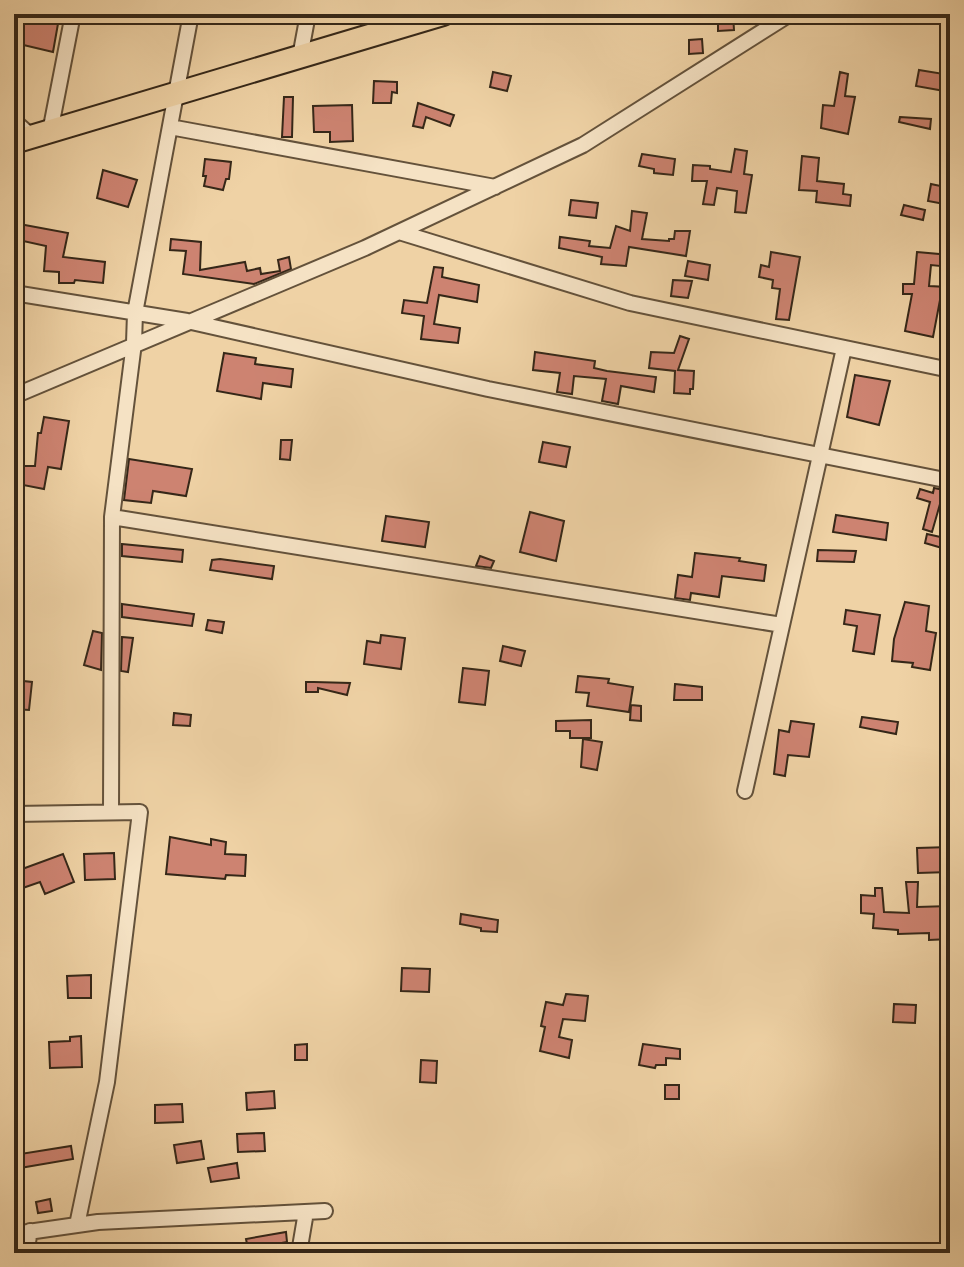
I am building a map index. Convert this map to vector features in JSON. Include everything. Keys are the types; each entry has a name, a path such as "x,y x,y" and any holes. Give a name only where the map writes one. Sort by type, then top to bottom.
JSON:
{"highway":[{"path":"32,137 443,14"}],"street":[{"path":"14,121 32,137 73,14"},
{"path":"111,812 112,517 135,313 191,14"},
{"path":"300,57 308,14"},
{"path":"14,396 399,232 583,145 790,14"},
{"path":"170,127 495,187"},
{"path":"399,232 630,303 950,370"},
{"path":"14,293 187,321 488,389 950,481"},
{"path":"745,791 844,348"},
{"path":"112,517 782,625"},
{"path":"14,814 140,812 107,1082 77,1225"},
{"path":"14,1234 77,1225 325,1211"},
{"path":"299,1253 306,1212"},
{"path":"26,1253 30,1231"}],"building":[{"path":"26,14 59,18 53,52 15,43 18,29 14,28 14,18 25,20"},
{"path":"733,14 734,30 718,31 718,15"},
{"path":"702,39 703,53 689,54 689,40"},
{"path":"919,70 950,75 950,92 916,86"},
{"path":"493,72 511,76 507,91 490,87"},
{"path":"840,72 848,74 845,96 855,97 848,134 821,128 823,105 834,106"},
{"path":"374,81 397,82 397,93 392,92 391,103 373,103"},
{"path":"284,97 293,97 292,137 282,137"},
{"path":"418,103 454,115 450,126 426,117 423,128 413,126"},
{"path":"352,105 353,141 330,142 330,132 314,132 313,106"},
{"path":"900,117 931,119 930,129 899,122"},
{"path":"735,149 747,151 744,174 752,175 746,213 735,212 737,191 717,188 714,205 703,204 707,181 692,181 693,165 731,172"},
{"path":"642,154 675,159 673,175 654,173 654,169 639,166"},
{"path":"802,156 819,158 817,181 844,184 843,194 851,195 850,206 816,202 817,191 799,190"},
{"path":"205,159 231,162 229,179 226,179 223,190 204,186"},
{"path":"103,170 137,180 128,207 97,198"},
{"path":"931,184 950,188 950,205 928,201"},
{"path":"571,200 598,203 596,218 569,215"},
{"path":"904,205 925,210 923,220 901,215"},
{"path":"632,211 647,213 642,239 669,241 674,239 675,231 690,231 686,256 629,247 626,266 601,264 602,257 559,248 560,237 590,241 589,246 610,248 616,226 630,231"},
{"path":"14,223 68,233 63,257 105,262 103,283 75,280 74,283 59,283 59,272 44,271 46,246 14,239"},
{"path":"171,239 201,242 200,270 245,262 247,271 260,268 261,274 280,271 278,260 289,257 291,269 254,284 183,274 186,251 170,250"},
{"path":"771,252 800,257 789,320 776,319 780,289 772,288 773,280 759,277 761,265 769,267"},
{"path":"917,252 950,255 950,267 931,265 929,286 948,287 947,300 940,300 933,337 905,331 912,294 903,294 903,284 914,284"},
{"path":"688,261 710,265 708,280 685,276"},
{"path":"434,267 443,268 442,277 479,285 477,302 439,295 434,324 460,328 458,343 421,339 424,316 402,313 404,300 427,303"},
{"path":"673,280 692,281 688,298 671,296"},
{"path":"680,336 689,339 678,370 694,371 690,394 674,393 675,371 649,368 651,352 674,353"},
{"path":"535,352 595,361 594,368 607,371 656,377 654,392 621,386 618,404 602,401 606,379 574,376 572,394 557,392 560,373 533,370"},
{"path":"224,353 256,358 255,364 293,369 291,387 263,383 261,399 217,391"},
{"path":"855,375 890,381 879,425 847,417"},
{"path":"44,417 69,421 61,469 48,467 44,489 23,485 22,476 23,466 35,466 38,433 41,433"},
{"path":"281,440 292,440 290,460 280,459"},
{"path":"543,442 570,447 566,467 539,462"},
{"path":"129,459 192,469 186,496 153,491 151,503 124,500"},
{"path":"934,488 944,490 942,495 949,497 946,506 940,504 932,532 923,529 930,502 917,498 920,489 933,493"},
{"path":"530,512 564,521 556,561 520,552"},
{"path":"836,515 888,523 886,540 833,532"},
{"path":"386,516 429,522 425,547 382,541"},
{"path":"927,534 945,538 942,548 925,543"},
{"path":"122,544 183,550 182,562 122,556"},
{"path":"818,550 856,551 854,562 817,561"},
{"path":"695,553 740,558 739,561 766,565 764,581 722,576 719,597 691,593 690,600 675,598 678,575 692,577"},
{"path":"480,556 494,561 491,568 476,566"},
{"path":"212,560 274,566 272,579 210,570"},
{"path":"905,602 929,606 926,631 936,633 930,670 912,667 913,663 892,661 894,639"},
{"path":"122,604 194,614 192,626 122,617"},
{"path":"846,610 880,615 874,654 853,651 857,626 844,624"},
{"path":"208,620 224,622 222,633 206,630"},
{"path":"93,631 102,633 101,670 84,665"},
{"path":"381,635 405,638 401,669 364,664 367,641 380,643"},
{"path":"122,637 133,638 128,672 121,671"},
{"path":"503,646 525,651 521,666 500,661"},
{"path":"463,668 489,671 485,705 459,702"},
{"path":"578,676 609,679 608,683 633,687 629,712 587,706 589,693 576,692"},
{"path":"14,680 32,682 29,710 14,709"},
{"path":"306,682 350,683 347,695 318,688 318,692 306,692"},
{"path":"675,684 702,687 702,700 674,700"},
{"path":"631,705 641,706 641,721 630,720"},
{"path":"174,713 191,715 190,726 173,725"},
{"path":"862,717 898,722 896,734 860,727"},
{"path":"591,720 591,738 570,738 570,731 556,731 556,721"},
{"path":"791,721 814,724 809,757 788,755 785,776 774,774 779,730 789,732"},
{"path":"583,739 602,742 597,770 581,767"},
{"path":"170,837 211,845 211,839 226,842 225,854 246,855 245,876 226,875 225,879 166,874"},
{"path":"950,847 950,872 918,873 917,848"},
{"path":"114,853 115,879 85,880 84,854"},
{"path":"63,854 74,882 45,894 40,882 14,891 14,872"},
{"path":"906,882 918,882 917,907 950,906 950,939 929,940 929,933 898,934 898,930 873,928 874,914 861,913 861,895 875,896 875,888 882,888 884,912 909,913"},
{"path":"461,914 498,920 497,932 481,931 481,928 460,924"},
{"path":"402,968 430,969 429,992 401,991"},
{"path":"91,975 91,998 68,998 67,976"},
{"path":"566,994 588,996 585,1021 563,1019 559,1037 572,1040 569,1058 540,1051 546,1002 563,1005"},
{"path":"894,1004 916,1005 915,1023 893,1022"},
{"path":"81,1036 82,1067 50,1068 49,1042 70,1041 70,1037"},
{"path":"307,1044 307,1060 295,1060 295,1045"},
{"path":"643,1044 680,1049 680,1059 666,1058 666,1065 656,1065 655,1068 639,1065"},
{"path":"421,1060 437,1061 436,1083 420,1082"},
{"path":"665,1085 679,1085 679,1099 665,1099"},
{"path":"274,1091 275,1108 247,1110 246,1093"},
{"path":"182,1104 183,1122 155,1123 155,1105"},
{"path":"264,1133 265,1151 238,1152 237,1134"},
{"path":"201,1141 204,1159 177,1163 174,1145"},
{"path":"71,1146 73,1159 14,1169 14,1155"},
{"path":"237,1163 239,1178 211,1182 208,1168"},
{"path":"50,1199 52,1211 38,1213 36,1202"},
{"path":"286,1232 287,1242 248,1249 246,1239"}]}
